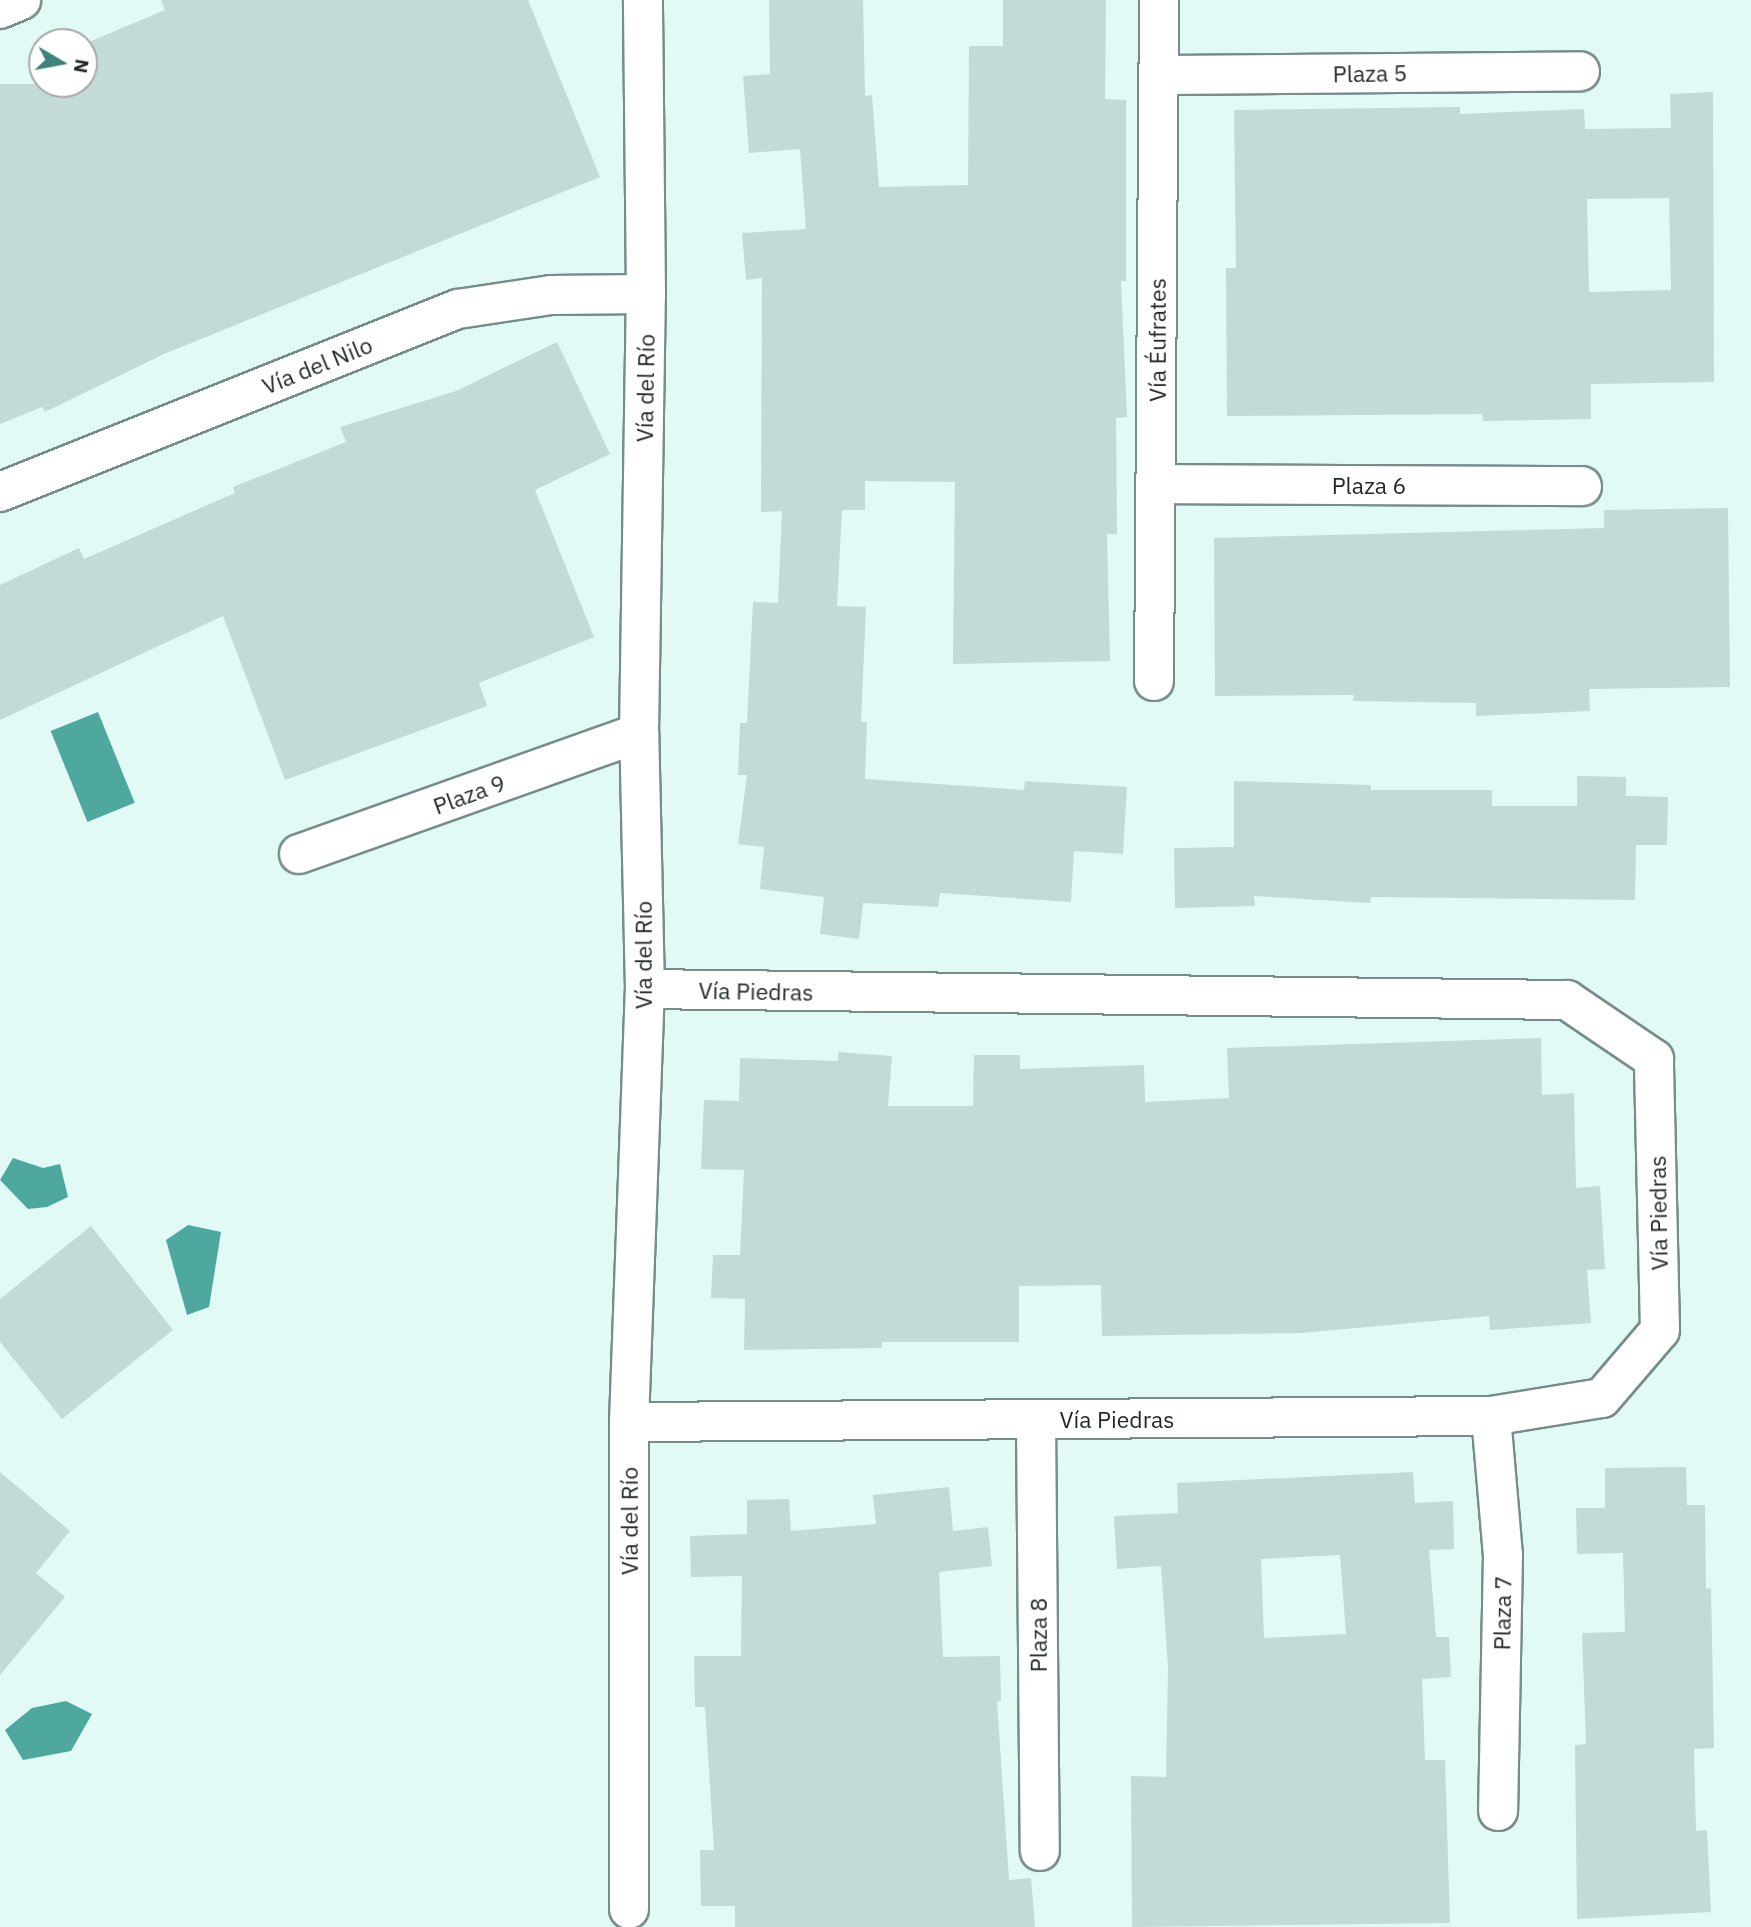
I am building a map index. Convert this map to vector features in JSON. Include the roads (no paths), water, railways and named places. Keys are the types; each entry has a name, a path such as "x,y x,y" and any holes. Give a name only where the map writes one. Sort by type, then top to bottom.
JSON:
{"street":[{"path":"0,9 21,0"},
{"name":"Vía del Río","path":"629,1909 629,1422 645,989 639,733 646,294 643,0"},
{"name":"Vía Éufrates","path":"1154,681 1159,0"},
{"name":"Plaza 5","path":"1159,75 1580,71"},
{"name":"Vía del Nilo","path":"0,492 458,309 551,295 646,294"},
{"name":"Plaza 6","path":"1156,484 1582,486"},
{"name":"Plaza 9","path":"299,854 639,733"},
{"name":"Vía Piedras","path":"629,1422 1491,1416 1602,1398 1660,1329 1654,1059 1567,1000 645,989"},
{"name":"Plaza 7","path":"1491,1416 1503,1555 1498,1811"},
{"name":"Plaza 8","path":"1037,1419 1040,1851"}],"water":[{"path":"98,712 135,803 87,822 51,731"},
{"path":"13,1158 43,1168 60,1164 68,1197 47,1207 28,1209 0,1180"},
{"path":"188,1225 221,1232 209,1307 187,1315 166,1240"},
{"path":"66,1701 92,1714 71,1751 23,1760 5,1730 32,1708"}]}
